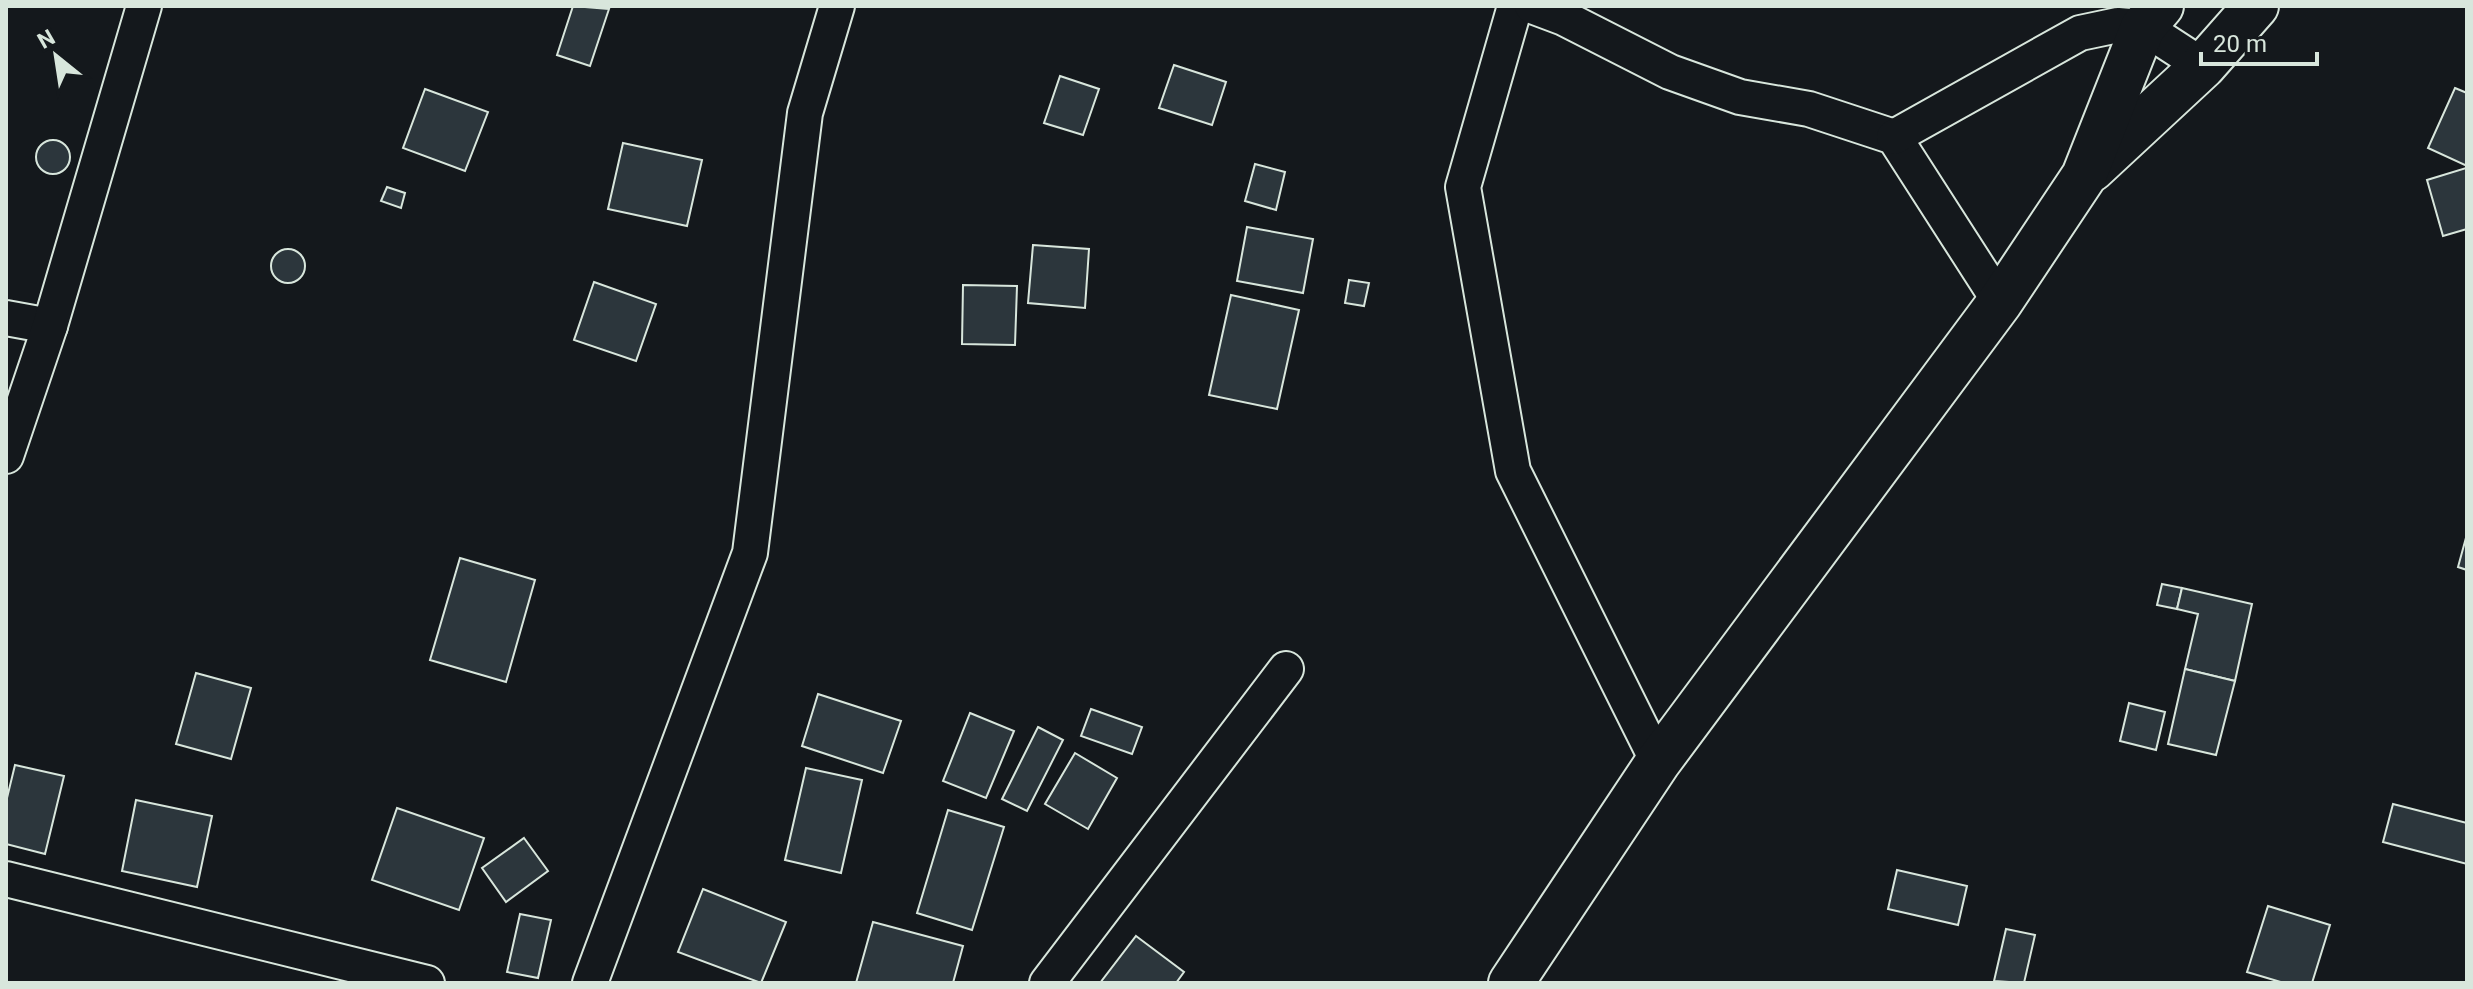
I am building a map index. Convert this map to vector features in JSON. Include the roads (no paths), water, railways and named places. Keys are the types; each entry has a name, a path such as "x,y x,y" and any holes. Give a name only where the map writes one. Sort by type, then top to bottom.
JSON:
{"main road":[{"path":"2084,176 2203,66 2256,6"},
{"path":"1511,983 1658,762 2000,302 2084,176 2152,16"}],"street":[{"path":"6,456 50,326 144,6"},
{"path":"590,983 750,553 805,113 837,6"},
{"path":"1515,6 1463,187 1513,471 1658,762"},
{"path":"1532,6 1564,18 1670,72 1726,92 1809,109 1894,137 2000,302"},
{"path":"1894,137 2080,33 2152,16 2203,66"},
{"path":"6,318 50,326"},
{"path":"1047,983 1286,669"},
{"path":"6,879 427,983"}]}
